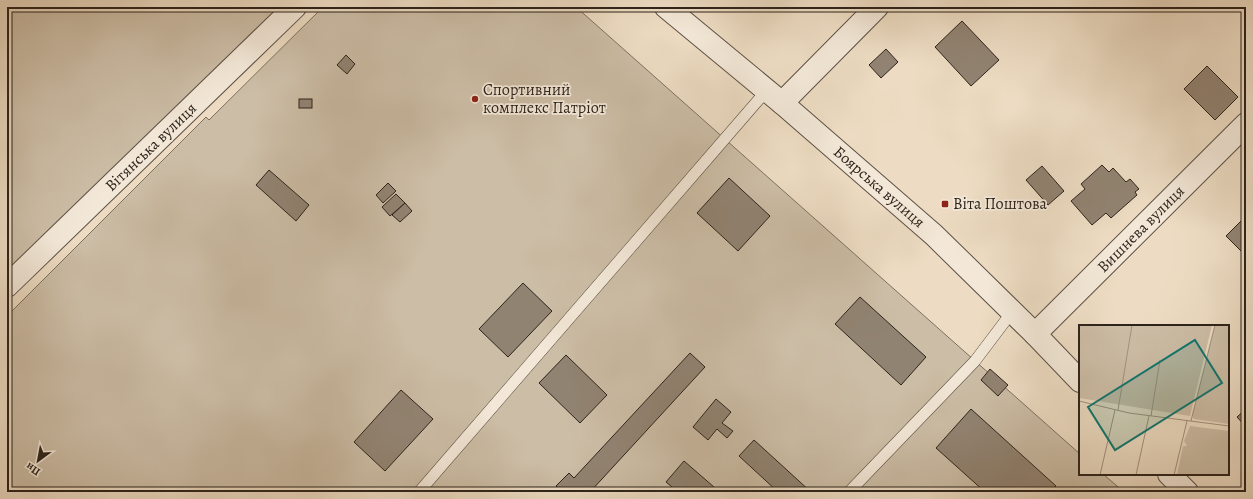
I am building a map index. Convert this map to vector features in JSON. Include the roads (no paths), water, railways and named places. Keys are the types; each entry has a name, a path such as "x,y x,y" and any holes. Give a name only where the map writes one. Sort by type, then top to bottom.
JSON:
{"street":[{"name":"Вітянська вулиця","path":"7,286 295,7"},
{"name":"Боярська вулиця","path":"666,7 774,97 934,235 1035,334 1079,380"},
{"path":"774,97 877,7"},
{"name":"Вишнева вулиця","path":"1035,334 1246,124"},
{"path":"1170,475 1187,492"}],"lane":[{"path":"419,492 774,97"},
{"path":"849,492 975,361 1012,312"}],"place":[{"name":"Спортивний комплекс Патріот","path":"475,99"},
{"name":"Віта Поштова","path":"945,204"}]}
